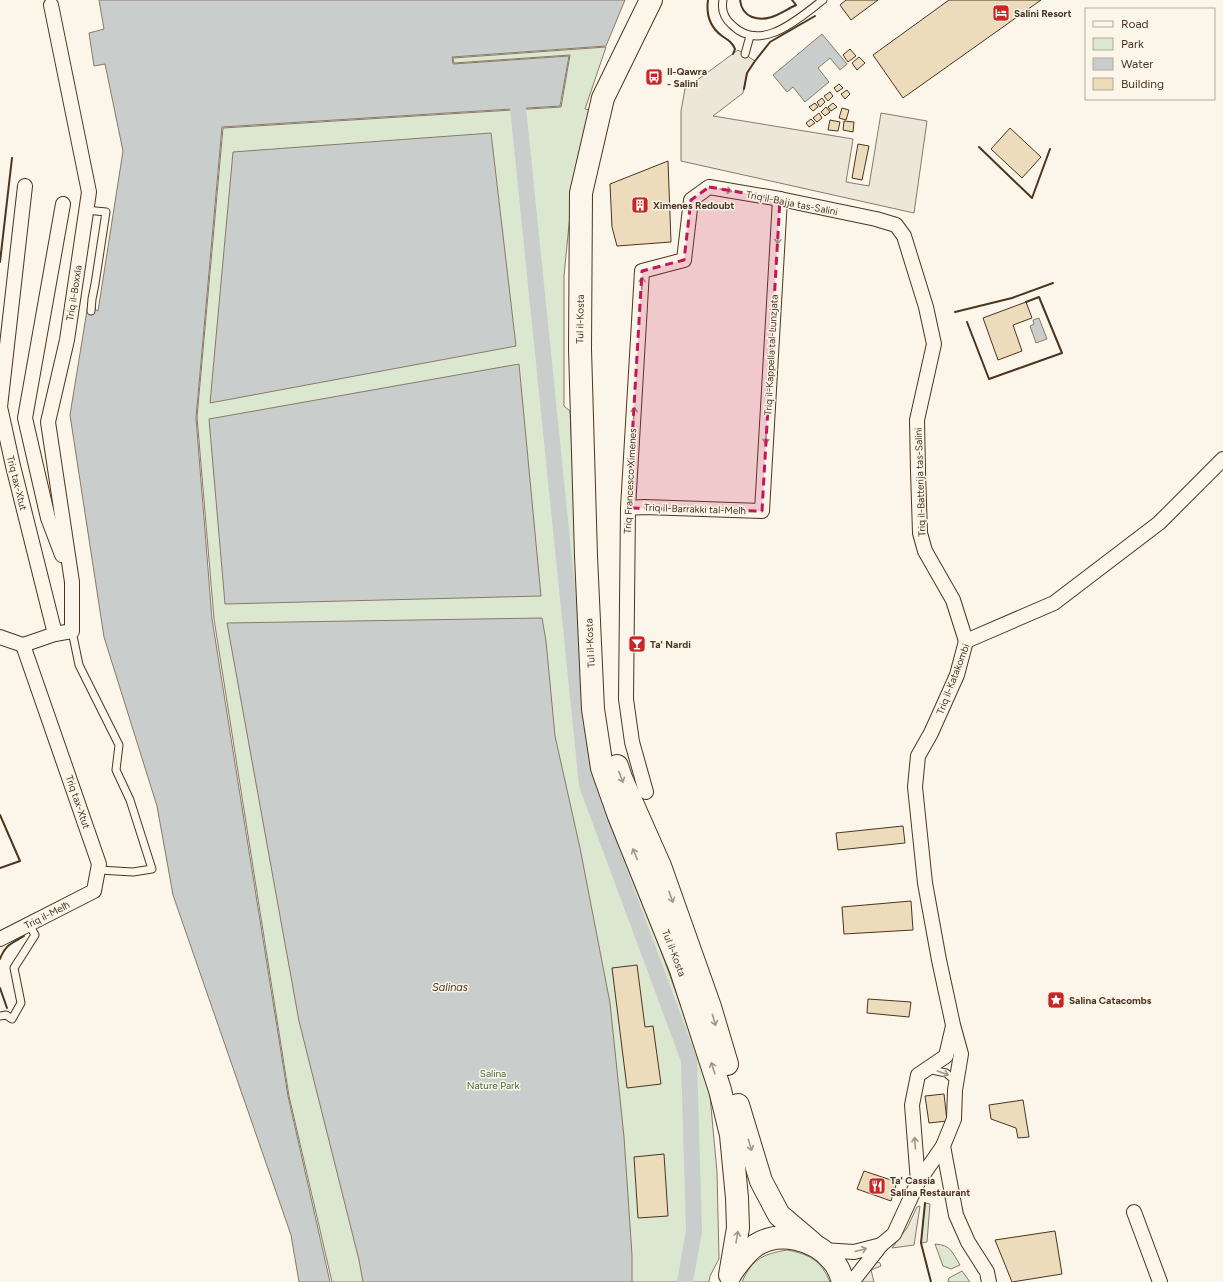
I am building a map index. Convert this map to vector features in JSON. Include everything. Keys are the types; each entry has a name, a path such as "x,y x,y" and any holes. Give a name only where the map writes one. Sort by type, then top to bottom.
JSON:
{"highway":[{"name":"Tul il-Kosta","path":"651,0 603,98 582,193 580,349 586,556 593,709 602,768 619,816 681,970 720,1090 731,1134 737,1198 738,1228 729,1279"},
{"name":"Tul il-Kosta","path":"666,0 656,16 618,94 591,193 588,296 603,688 611,749 621,778 660,866 708,1000 761,1181 779,1215 832,1260 840,1271 844,1282"},
{"path":"729,1279 738,1262 752,1248 769,1240 784,1237 798,1239 817,1247"}],"street":[{"name":"Triq il-Boxxla","path":"51,5 89,192 67,340 48,422 72,582 72,631"},
{"name":"Triq tax-Xtut","path":"25,186 0,407 13,466 55,634"},
{"name":"Triq il-Bajja tas-Salini","path":"691,200 709,187 780,199 876,219 896,225"},
{"name":"Triq il-Kappella tal-Lunzjata","path":"762,511 780,199"},
{"name":"Triq Francesco Ximenes","path":"646,792 632,742 626,699 628,508 642,271 684,260 691,200"},
{"name":"Triq il-Boxxla","path":"63,204 26,418 48,518 72,582"},
{"name":"Triq il-Batterija tas-Salini","path":"896,225 904,236 926,307 934,344 918,420 920,533 925,551 953,600 966,641"},
{"name":"Triq il-Katakombi","path":"852,1282 881,1245 894,1234 918,1182 943,1146 954,1119 961,1054 939,960 925,883 915,787 918,756 931,733 957,675 966,641 1054,603 1159,523 1223,459"},
{"name":"Triq il-Barrakki tal-Melħ","path":"628,508 644,507 762,511"},
{"path":"0,637 23,645 55,634 72,631"},
{"name":"Triq tax-Xtut","path":"23,645 99,864 94,891"},
{"name":"Triq il-Melħ","path":"0,939 94,891"},
{"name":"Triq il-Katakombi","path":"918,1182 912,1105 918,1075 946,1056 953,1025"},
{"path":"943,1146 956,1215 968,1242 987,1272 989,1282"},
{"path":"932,1161 942,1174 953,1225 979,1277 977,1282"},
{"path":"1134,1212 1160,1282"},
{"name":"Triq il-Katakombi","path":"817,1247 854,1252 881,1245"}],"lane":[{"path":"723,0 722,5 724,15 728,21 741,32 750,36 770,34 791,24 824,0"},
{"path":"745,54 750,36"},
{"path":"86,210 106,212 91,310"},
{"path":"72,631 79,665 120,744 116,770 130,800 152,869 133,872 99,870"},
{"path":"0,1016 6,1015 12,1019 21,1003 14,968 35,935 30,924"},
{"path":"926,1069 946,1073 957,1082"}],"highlighted area":[{"path":"709,187 780,199 762,511 628,508 642,271 684,260 691,200"}],"green space":[{"name":"Salina Nature Park","path":"606,47 585,109 591,110 573,184 564,276 564,406 570,411 578,567 598,776 700,1059 710,1096 717,1172 719,1259 710,1276 709,1282 332,1282 289,1096 214,619 197,417 223,128 561,107 570,55 454,63 453,58"},
{"path":"925,1203 930,1204 927,1242 921,1243"},
{"path":"935,1244 948,1248 953,1253 960,1265 951,1269 943,1266"},
{"path":"787,1250 813,1259 823,1268 830,1282 742,1282 750,1268 759,1259 771,1253"},
{"path":"962,1271 970,1282 948,1282 949,1278"}],"shaded area":[{"path":"738,50 755,61 747,73 743,93 713,116 853,139 846,182 869,186 881,113 927,121 914,213 681,161 681,111 685,89"},
{"path":"920,1206 914,1245 892,1248 907,1228 917,1207"},
{"path":"874,1261 880,1263 881,1266 871,1270 874,1282 859,1282"}],"water":[{"path":"99,0 625,0 606,46 452,57 453,64 569,56 560,106 222,127 196,418 212,619 288,1096 330,1282 299,1282 291,1235 173,895 157,806 104,637 70,415 89,298 95,300 95,309 98,311 123,151 105,64 94,66 89,33 104,29"},
{"path":"822,34 847,64 840,70 830,58 818,68 829,82 805,102 793,87 787,92 773,75"},
{"path":"491,133 516,346 210,403 233,152"},
{"path":"1039,318 1047,339 1036,343 1030,326 1034,324 1033,320"},
{"path":"519,364 541,596 225,604 209,419"},
{"name":"Salinas","path":"542,618 546,641 555,736 580,848 610,1003 624,1137 632,1255 632,1282 363,1282 359,1260 299,1021 227,623"}],"building":[{"path":"846,0 878,0 851,20 840,5"},
{"name":"Salini Resort","path":"949,0 1041,0 903,98 873,55"},
{"path":"850,49 856,56 848,62 843,55"},
{"path":"859,57 865,63 857,70 852,63"},
{"path":"839,84 843,88 837,92 834,88"},
{"path":"847,90 850,94 845,99 841,94"},
{"path":"830,92 833,96 828,101 824,96"},
{"path":"822,98 825,102 820,107 817,102"},
{"path":"815,103 818,107 813,111 809,107"},
{"path":"833,103 837,107 831,111 828,107"},
{"path":"826,107 830,112 825,116 821,112"},
{"path":"842,108 849,110 846,120 839,118"},
{"path":"819,113 822,118 817,122 813,118"},
{"path":"811,119 815,123 809,127 806,123"},
{"path":"830,120 840,122 838,131 828,130"},
{"path":"844,121 854,122 853,132 843,130"},
{"path":"1010,128 1041,157 1022,178 991,149"},
{"path":"858,144 869,146 862,180 852,178"},
{"name":"Ximenes Redoubt","path":"668,161 671,242 617,246 612,227 610,184"},
{"path":"1026,302 1032,318 1013,325 1022,351 998,360 983,318"},
{"path":"903,826 905,843 838,850 836,833"},
{"path":"911,901 913,930 844,934 842,907"},
{"path":"637,965 645,1027 653,1026 661,1084 627,1088 612,968"},
{"path":"868,999 911,1002 909,1017 867,1013"},
{"path":"944,1094 947,1121 929,1123 925,1096"},
{"path":"1023,1100 1029,1137 1018,1138 1016,1128 991,1119 989,1105"},
{"path":"664,1154 668,1216 638,1218 634,1157"},
{"name":"Ta' Cassia Salina Restaurant","path":"864,1171 897,1182 891,1201 857,1189"},
{"path":"1055,1231 1062,1274 1012,1282 995,1240"}],"waterway":[{"path":"518,108 587,785 689,1060 694,1231 685,1282"}],"wall":[{"path":"708,0 708,15 714,29 730,41 735,49 733,54"},
{"path":"740,0 742,8 747,14 752,17 764,19 775,16 796,5 792,0"},
{"path":"744,89 747,73 770,42 815,16"},
{"path":"979,147 1032,198 1050,149"},
{"path":"0,262 12,158"},
{"path":"955,312 1012,298 1053,283"},
{"path":"967,322 989,379 1062,353 1039,297 1026,302"},
{"path":"0,815 20,861 0,868"},
{"path":"0,959 7,947 24,936"},
{"path":"0,988 7,1008"},
{"path":"925,1203 921,1243 931,1282"}],"place":[{"name":"Salini Resort","path":"1001,13"},
{"name":"Il-Qawra - Salini","path":"654,77"},
{"name":"Ximenes Redoubt","path":"640,205"},
{"name":"Ta' Nardi","path":"637,644"},
{"name":"Salina Catacombs","path":"1056,1000"},
{"name":"Ta' Cassia Salina Restaurant","path":"877,1186"}]}
